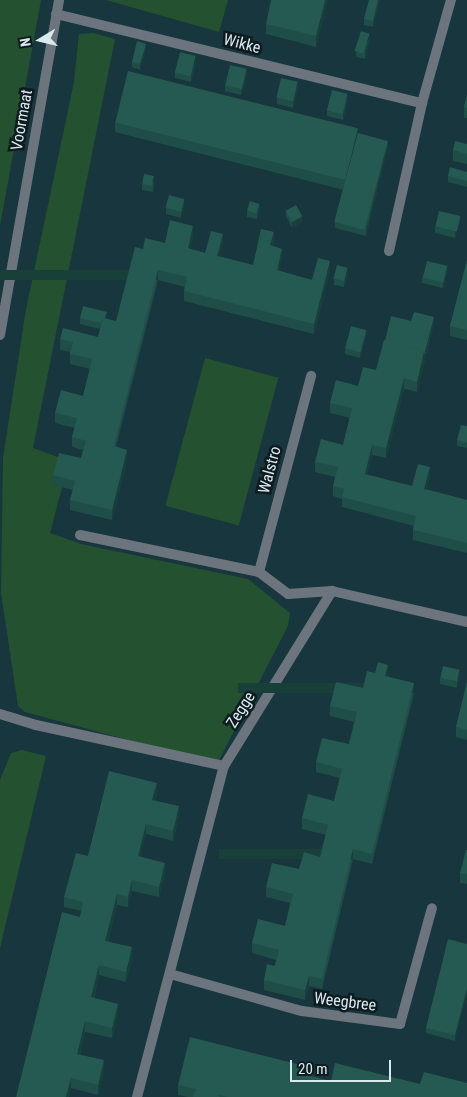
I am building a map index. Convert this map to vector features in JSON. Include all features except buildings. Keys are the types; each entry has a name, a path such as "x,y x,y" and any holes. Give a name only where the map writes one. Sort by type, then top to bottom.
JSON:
{"street":[{"name":"Voormaat","path":"0,334 59,0"},
{"path":"389,251 422,103 451,0"},
{"name":"Wikke","path":"56,14 422,103"},
{"name":"Walstro","path":"259,572 311,376"},
{"path":"80,535 259,572 288,594 332,592 467,622"},
{"name":"Zegge","path":"224,766 332,592"},
{"path":"0,714 36,725 224,766 137,1097"},
{"name":"Weegbree","path":"170,974 302,1011 400,1024 432,908"}],"green space":[{"path":"0,0 41,0 0,226"},
{"path":"106,0 228,0 219,32"},
{"path":"93,33 115,39 33,448 69,461 50,533 81,544 248,579 290,613 288,626 217,764 25,712 18,706 1,593 3,458 26,309 74,82 79,34"},
{"path":"205,358 278,378 239,525 165,506"},
{"path":"22,750 46,756 0,948 0,780 11,753"}]}
